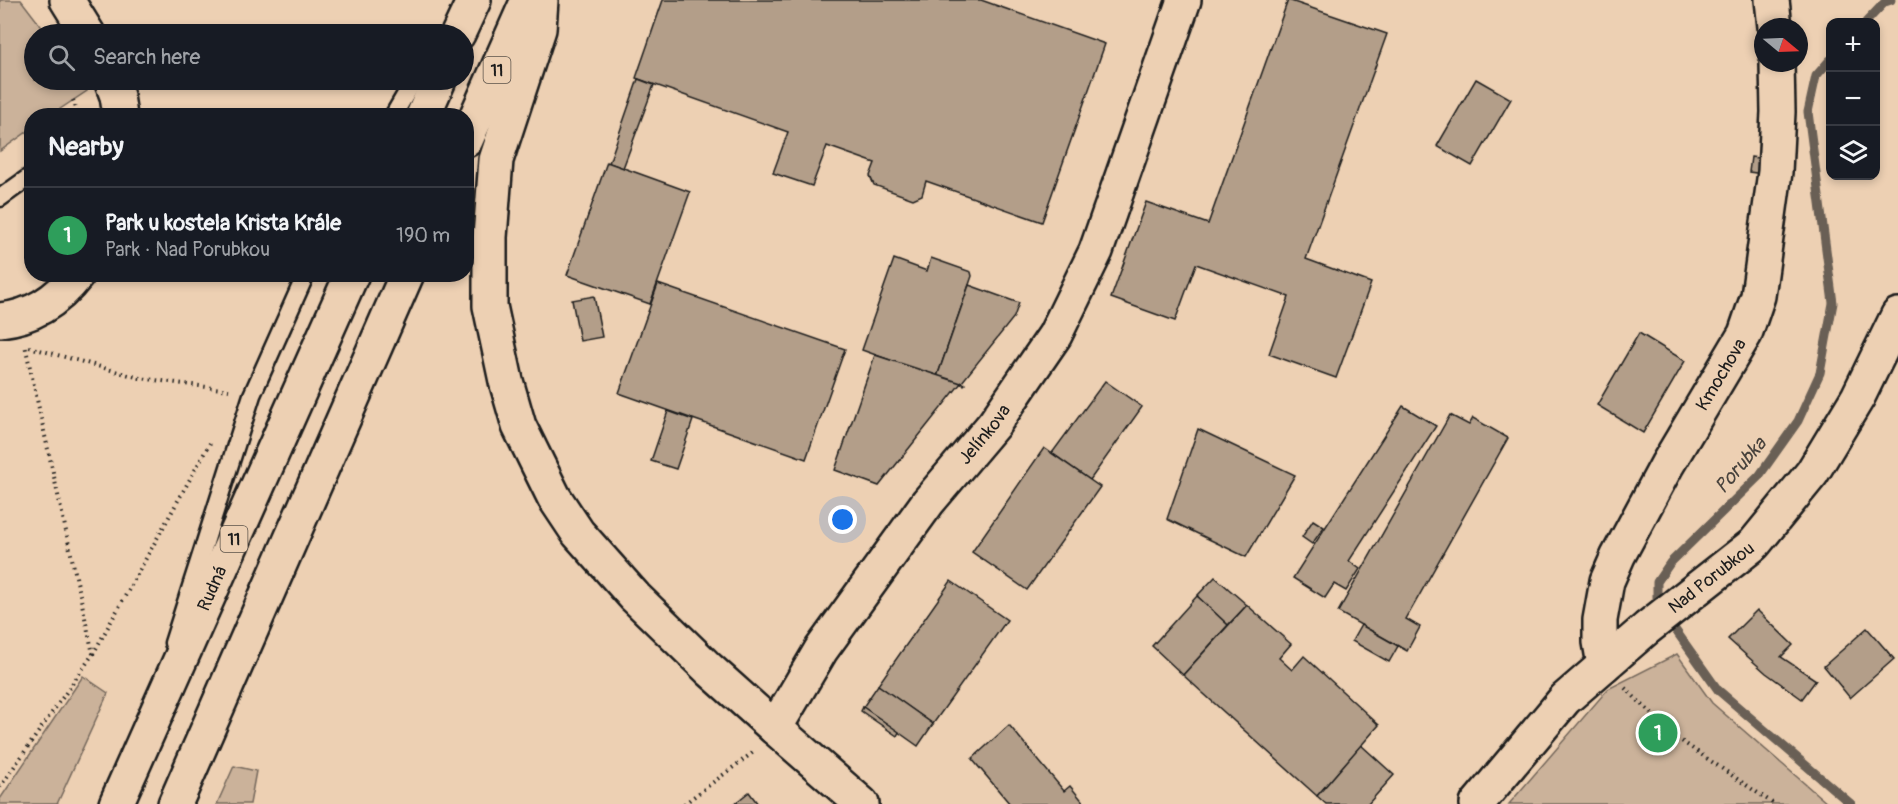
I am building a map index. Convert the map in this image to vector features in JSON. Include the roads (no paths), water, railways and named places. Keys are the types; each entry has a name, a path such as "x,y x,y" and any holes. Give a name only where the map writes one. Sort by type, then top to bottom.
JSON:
{"main road":[{"path":"67,0 82,24"},
{"path":"463,24 474,0"},
{"name":"11","path":"474,122 528,0"},
{"path":"541,0 540,29 496,160 490,237 490,306 506,381 519,426 554,497 578,533 635,597 709,669 862,804"},
{"name":"Jelínkova","path":"775,728 828,641 928,502 994,424 1055,335 1096,250 1184,0"},
{"path":"1772,0 1774,18"},
{"name":"Kmochova","path":"1604,665 1600,642 1600,620 1607,581 1667,465 1745,334 1758,296 1775,172 1777,72"},
{"path":"115,90 119,108"},
{"path":"427,108 435,90"},
{"path":"16,327 46,305 70,282"},
{"name":"Rudná","path":"116,804 348,282"},
{"path":"175,804 403,282"},
{"name":"Nad Porubkou","path":"1477,804 1565,699 1647,628 1754,544 1812,473 1858,397 1898,315"}],"lane":[{"path":"449,24 465,0"},
{"path":"398,108 408,90"},
{"path":"0,198 24,181"},
{"path":"141,747 193,576 252,395 302,282"}],"waterway":[{"name":"Porubka","path":"1870,18 1885,2 1891,0"},
{"name":"Porubka","path":"1826,65 1816,76 1808,112 1833,303 1820,373 1798,421 1759,476 1670,563 1657,582 1657,604 1718,690 1851,804"}],"place":[{"name":"Park u kostela Krista Krále","path":"1658,733"}]}
